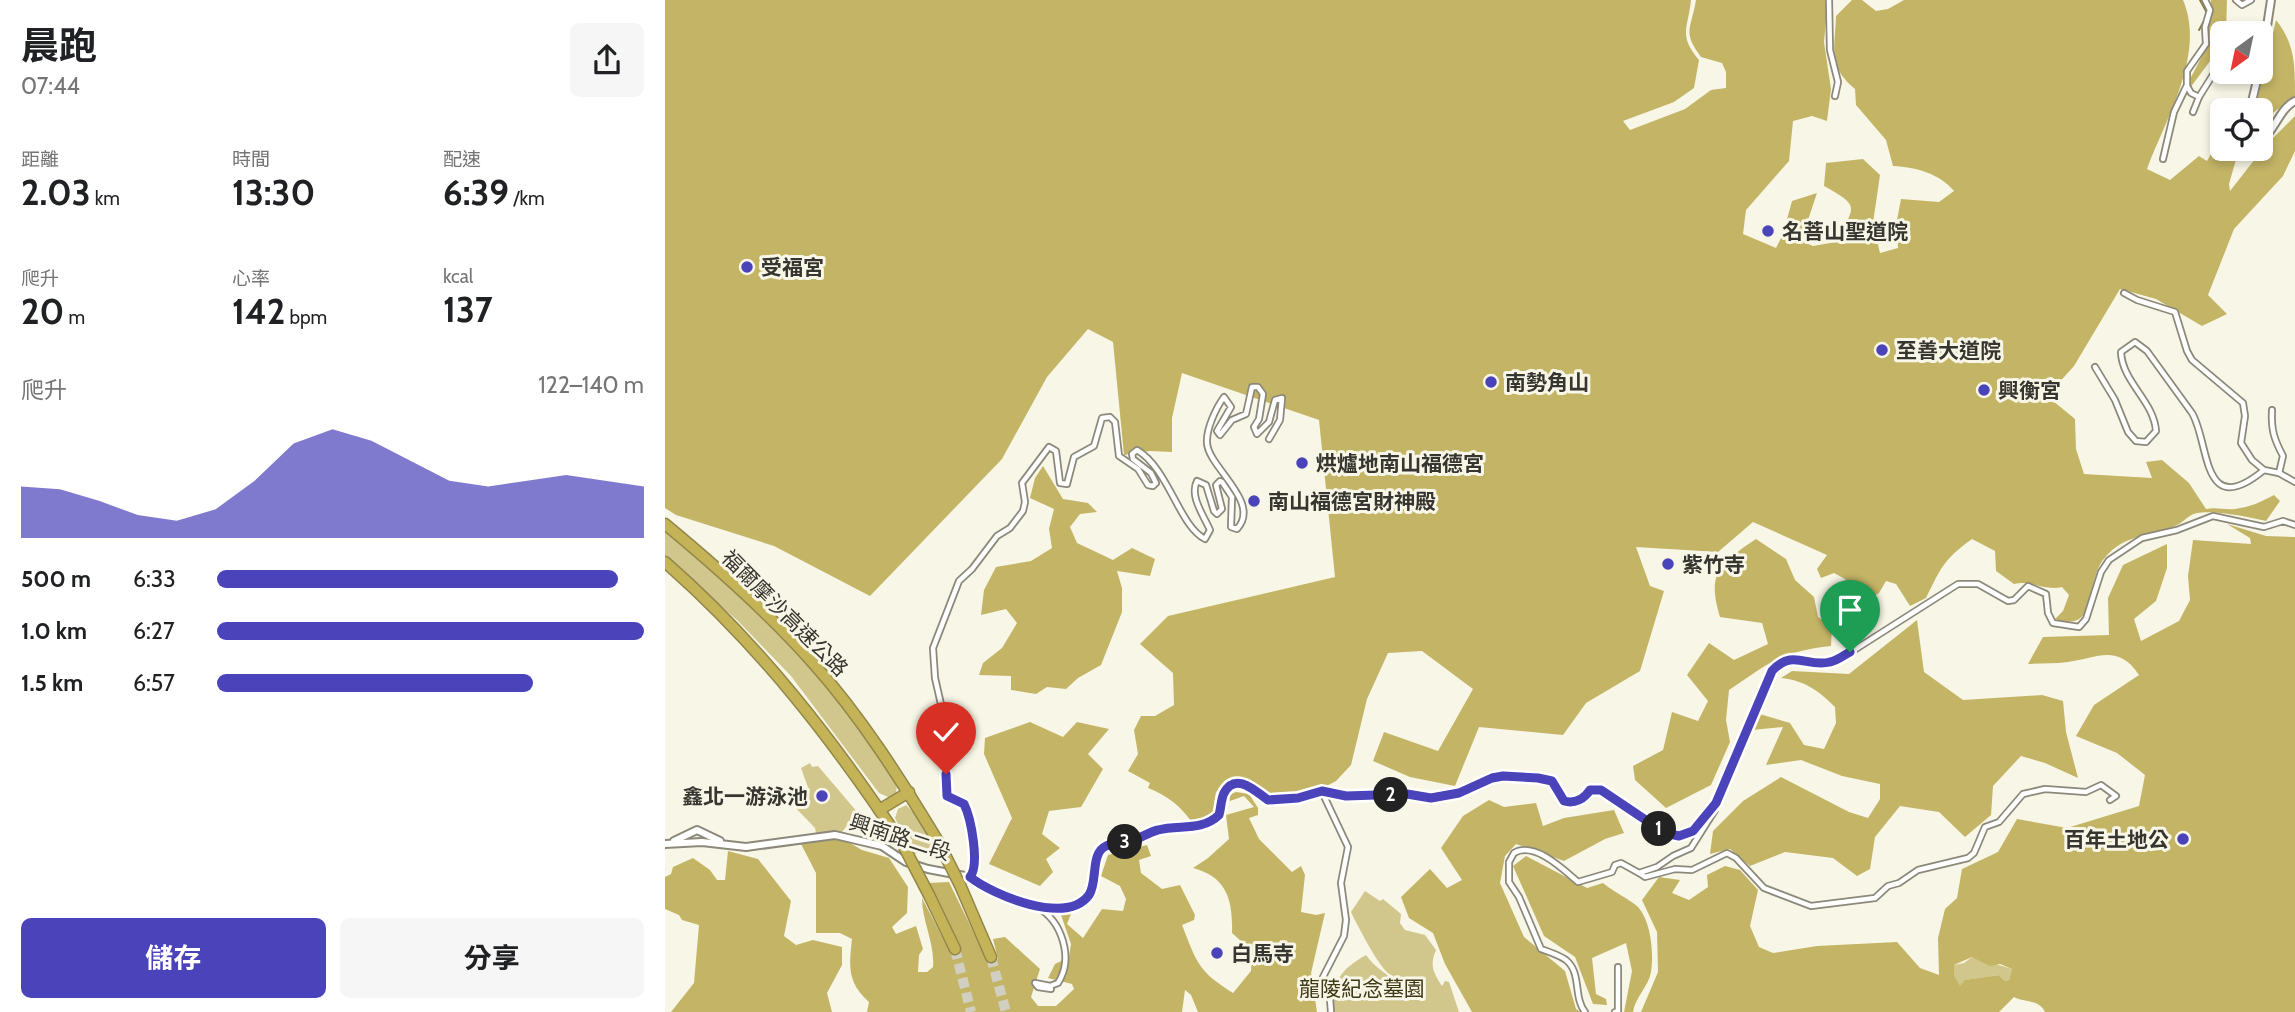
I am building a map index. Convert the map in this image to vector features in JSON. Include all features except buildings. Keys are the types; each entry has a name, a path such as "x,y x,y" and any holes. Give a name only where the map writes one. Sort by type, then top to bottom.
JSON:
{"highway":[{"name":"福爾摩沙高速公路","path":"665,524 813,663 862,724 909,792 939,843 991,957"},
{"path":"665,562 730,622 762,656 843,756 903,845 955,949"},
{"path":"879,810 909,792"}],"street":[{"path":"1829,0 1830,50 1838,82 1835,96"},
{"path":"2163,159 2174,112 2187,86 2190,62 2206,44 2205,27 2210,16 2205,0"},
{"path":"2237,0 2242,5 2251,0"},
{"path":"2268,21 2271,0"},
{"path":"2193,112 2210,79"},
{"path":"2187,86 2191,93 2199,97"},
{"path":"2273,127 2293,103"},
{"path":"2124,293 2175,312 2187,351 2193,360 2243,403 2245,416 2241,443 2252,460 2264,470 2279,473 2295,482"},
{"path":"2095,367 2115,400 2131,438 2146,442 2156,431 2155,422 2124,369 2121,357 2121,352 2127,346 2135,341 2141,344 2198,423 2209,472 2222,484 2234,487 2264,470"},
{"path":"1269,439 1280,420 1282,398 1275,400 1269,422 1257,434 1254,430 1259,419 1263,394 1258,387 1252,387 1246,414 1232,421 1220,435 1217,431 1231,407 1224,397 1207,434 1208,450 1230,479 1242,507 1243,519 1237,529 1231,527 1232,497 1222,482 1216,485 1222,509 1217,514 1206,485 1197,481 1194,486 1197,505 1210,530 1205,539 1197,532 1177,503 1171,488 1145,455 1137,450 1132,454 1154,478 1156,483 1153,486 1148,485 1135,466 1119,456 1115,422 1110,417 1102,418 1094,446 1074,457 1067,484 1060,483 1056,451 1049,447 1022,483 1025,502 1023,511 959,581 933,648 935,678 943,713 935,741 936,748 946,759 947,796 964,804 969,813 975,868 970,877 1001,895 1034,905 1063,908 1084,900 1094,883 1099,851 1105,846 1135,840 1157,830 1203,826 1219,815 1223,795 1230,786 1241,783 1253,787 1268,800 1298,798 1322,791 1346,796 1415,795 1431,798 1459,793 1503,776 1543,778 1555,784 1564,801 1579,801 1590,790 1601,790 1665,833 1679,836 1693,831 1715,805"},
{"path":"2272,410 2271,429 2274,443 2283,456 2279,473"},
{"path":"1639,873 1657,867 1691,848 1715,810 1746,727 1772,671 1779,663 1791,659 1830,662 1958,584 1978,584 2008,601 2014,600 2028,586 2039,589 2046,594 2048,613 2053,623 2079,627 2086,619 2101,572 2109,560 2141,538 2177,530 2213,516 2265,527 2283,522 2295,525"},
{"path":"1585,1012 1578,1002 1576,977 1572,966 1541,949 1519,897 1509,882 1509,862 1518,850 1530,850 1554,863 1577,882 1612,873 1615,865 1621,863 1645,877 1675,869 1692,870 1727,853 1737,858 1764,888 1805,905 1875,898 1888,886 1899,883 1926,867 1947,865 1968,858 1974,853 1985,827 1999,822 2023,794 2045,789 2086,792 2101,785 2116,796 2110,800"},
{"path":"1322,791 1348,848 1342,883 1346,920 1344,936 1323,977 1329,986 1331,1012"},
{"name":"興南路二段","path":"665,844 682,839 697,830 735,846"},
{"name":"興南路二段","path":"665,844 702,842 735,846 835,835 882,846 906,862 928,869 970,877"},
{"path":"1034,905 1052,916 1065,948 1065,967 1058,983 1050,986 1035,983 1038,987 1051,989"},
{"path":"1615,1012 1618,1011 1618,967"}],"green space":[{"path":"665,530 756,610 797,653 859,726 897,781 896,795 888,797 879,793 791,676 738,621 665,557"},
{"name":"鑫北一游泳池","path":"810,763 812,767 818,766 858,813 841,833 816,833 815,828 790,802 809,790 801,768"},
{"path":"906,805 921,820 936,849 913,854 895,818 898,809"},
{"name":"龍陵紀念墓園","path":"1365,891 1380,901 1383,899 1401,914 1400,923 1405,930 1425,935 1436,950 1433,961 1435,973 1442,986 1445,981 1449,982 1459,1012 1334,1012 1339,978 1366,955 1411,993 1415,991 1384,969 1351,912"},
{"path":"1972,957 2012,969 2009,980 2005,981 1999,975 1966,980 1960,987 1954,975 1954,965 1964,963"}],"shaded area":[{"path":"665,0 1691,0 1686,38 1699,60 1694,88 1674,102 1623,121 1630,130 1685,109 1711,90 1726,88 1726,72 1722,63 1701,57 1691,41 1689,30 1696,0 1825,0 1827,10 1824,42 1831,89 1827,121 1812,116 1793,121 1789,161 1746,210 1743,234 1776,248 1783,234 1792,201 1817,193 1801,241 1813,246 1836,242 1851,208 1849,203 1824,186 1826,163 1863,159 1880,175 1873,223 1880,253 1898,248 1897,220 1901,199 1939,202 1954,191 1942,180 1927,173 1893,166 1886,140 1856,105 1855,89 1836,65 1834,48 1836,16 1852,0 1862,0 1876,11 1888,9 1904,0 2183,0 2189,21 2187,64 2173,107 2147,169 2170,180 2199,156 2207,161 2210,156 2210,161 2236,161 2229,184 2230,191 2253,161 2273,161 2273,138 2295,116 2295,151 2283,176 2234,229 2208,295 2227,314 2202,326 2156,299 2120,289 2074,366 2047,396 2075,419 2076,449 2084,474 2152,478 2146,462 2162,460 2189,483 2206,509 2240,508 2274,495 2280,501 2266,521 2204,512 2190,516 2169,528 2129,540 2111,551 2103,560 2085,613 2079,619 2069,622 2055,619 2063,611 2069,595 2062,587 2014,584 1996,571 1995,551 1972,539 1944,565 1926,598 1910,606 1896,584 1886,581 1879,593 1863,602 1854,598 1845,579 1834,573 1821,578 1817,569 1827,555 1753,522 1718,552 1636,547 1650,586 1664,591 1640,671 1586,703 1563,735 1479,727 1455,786 1410,777 1373,761 1384,732 1438,751 1473,689 1422,651 1388,653 1367,699 1351,765 1336,781 1321,789 1263,800 1250,787 1234,783 1216,792 1213,812 1205,822 1193,824 1173,802 1148,788 1150,783 1128,771 1138,754 1134,730 1141,716 1155,716 1174,705 1173,673 1140,644 1168,616 1335,577 1319,420 1182,373 1172,418 1172,452 1149,451 1124,455 1113,342 1088,329 1047,377 1002,459 870,596 774,546 676,515 665,508"},
{"path":"2211,0 2227,0 2226,21 2210,21 2210,41 2208,21"},
{"path":"2276,20 2293,55 2295,96 2273,113 2273,98 2258,98 2261,84 2273,84 2273,33"},
{"path":"2210,41 2210,61 2190,88 2189,81"},
{"path":"1043,466 1063,499 1088,503 1097,512 1080,514 1070,527 1077,543 1113,560 1132,548 1155,559 1150,576 1117,571 1122,588 1122,612 1101,665 1078,678 1066,689 1047,687 1036,694 1011,690 1011,676 979,675 983,663 1002,648 1017,623 1006,609 981,615 984,590 996,567 1031,561 1052,548 1049,529 1054,509 1030,498 1035,478"},
{"path":"2227,524 2266,536 2295,537 2295,1012 2045,1012 2035,1003 2014,997 1999,1012 1641,1012 1658,972 1657,932 1642,900 1659,877 1680,880 1672,893 1689,900 1708,887 1707,875 1725,866 1740,870 1758,890 1750,926 1759,947 1773,953 1817,946 1897,942 1920,968 1939,975 1938,938 1945,909 1957,898 1962,869 1998,852 2017,819 2067,828 2139,806 2145,775 2117,753 2076,736 2094,705 2139,675 2123,659 2107,655 2063,663 2028,664 2043,637 2109,635 2108,598 2123,565 2167,544 2167,568 2156,601 2134,619 2141,641 2179,621 2190,600 2188,576 2193,540 2251,544 2250,538","holes":["1972,957 1990,966 2000,964 2012,969 2009,980 2005,981 1999,975 1965,980 1960,986 1954,975 1954,965"]},
{"path":"1756,539 1786,559 1795,580 1814,597 1818,617 1832,626 1831,646 1787,655 1729,690 1726,720 1730,742 1711,785 1666,808 1635,780 1633,766 1663,750 1672,712 1698,721 1708,701 1687,675 1709,643 1734,660 1768,644 1762,623 1720,617 1716,601 1716,578 1720,570 1734,555"},
{"path":"1917,620 1924,672 1963,700 2042,695 2063,701 2066,732 2078,778 2045,763 2021,756 1993,786 1991,815 1965,837 1939,812 1900,806 1875,837 1870,869 1857,876 1833,858 1785,852 1750,866 1730,849 1710,854 1713,831 1743,801 1781,777 1849,812 1868,818 1880,799 1880,784 1842,776 1801,760 1766,765 1783,727 1752,730 1756,713 1790,723 1804,745 1824,749 1836,723 1835,707 1811,687 1781,678 1792,671 1849,674"},
{"path":"1030,722 1063,737 1077,722 1109,729 1088,754 1103,769 1081,807 1049,811 1042,834 1060,848 1046,859 1053,872 1040,886 989,864 1012,818 984,754 985,738"},
{"path":"1236,792 1249,794 1258,808 1258,815 1249,818 1259,839 1292,872 1301,866 1305,875 1301,912 1316,915 1325,913 1311,973 1317,1012 1198,1012 1191,995 1185,990 1182,1012 867,1012 869,1002 857,988 851,974 852,939 840,933 816,933 816,873 801,844 821,840 845,840 862,850 889,858 908,887 907,913 892,927 896,934 916,926 923,949 919,955 918,972 927,972 933,967 922,898 950,952 959,946 929,883 949,882 989,964 998,959 993,939 1005,937 1040,969 1031,997 1038,1006 1056,1006 1074,989 1072,984 1048,978 1055,964 1069,957 1071,944 1061,915 1073,909 1067,924 1083,938 1102,909 1123,911 1126,899 1120,886 1101,876 1108,855 1147,845 1151,856 1139,860 1141,873 1162,889 1180,885 1195,915 1194,920 1182,925 1195,957 1205,972 1233,993 1251,971 1252,951 1232,933 1229,900 1221,884 1214,877 1193,868 1229,839 1226,815 1254,807 1244,796 1230,801 1229,795"},
{"path":"1489,800 1504,807 1536,803 1543,826 1564,818 1614,810 1624,833 1605,839 1564,861 1516,844 1505,856 1500,883 1524,937 1565,971 1576,1009 1581,1012 1472,1012 1445,964 1433,933 1409,918 1401,897 1430,869 1447,888 1462,880 1441,848 1463,816"},
{"path":"728,851 758,859 791,901 784,936 796,945 813,940 842,947 842,965 827,993 832,1012 671,1012 694,983 699,925 682,920 679,915 665,909 665,877 671,874 673,867 693,858 710,870 717,880 725,880"},
{"path":"1526,856 1587,888 1603,883 1639,908 1649,930 1652,964 1650,977 1636,1001 1633,1012 1624,1012 1632,971 1626,943 1592,958 1596,994 1606,999 1607,1005 1593,1004 1575,957 1544,936 1513,866"}],"waterway":[{"path":"2200,0 2207,13"},
{"path":"2199,30 2204,21"}],"tunnel":[{"path":"955,949 971,1012"},
{"path":"991,957 1006,1012"}],"place":[{"name":"名菩山聖道院","path":"1768,231"},
{"name":"受福宮","path":"747,267"},
{"name":"至善大道院","path":"1882,350"},
{"name":"南勢角山","path":"1491,382"},
{"name":"興衡宮","path":"1984,390"},
{"name":"烘爐地南山福德宮","path":"1302,463"},
{"name":"南山福德宮財神殿","path":"1254,501"},
{"name":"紫竹寺","path":"1668,564"},
{"name":"鑫北一游泳池","path":"822,796"},
{"name":"百年土地公","path":"2183,839"},
{"name":"白馬寺","path":"1217,953"}],"route":[{"path":"946,774 947,796 964,804 969,813 975,855 975,868 970,877 1001,895 1053,908 1063,908 1084,900 1090,894 1099,851 1105,846 1135,840 1157,830 1203,826 1219,815 1223,795 1230,786 1241,783 1253,787 1268,800 1298,798 1322,791 1346,796 1407,794 1431,798 1459,793 1503,776 1547,779 1555,784 1564,801 1579,801 1590,790 1601,790 1665,833 1679,836 1693,831 1716,803 1746,727 1772,671 1779,663 1791,659 1830,662 1850,652"}]}
